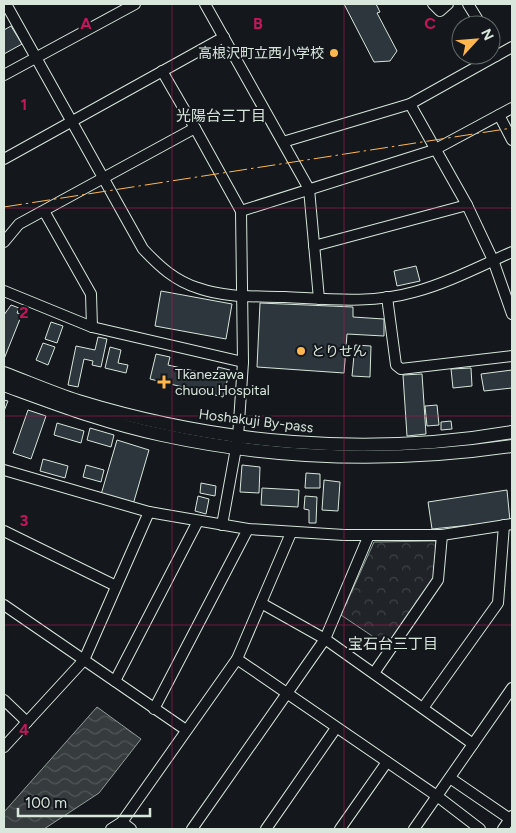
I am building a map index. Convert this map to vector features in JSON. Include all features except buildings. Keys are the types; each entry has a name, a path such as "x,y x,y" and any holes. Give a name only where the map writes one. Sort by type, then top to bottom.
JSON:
{"main road":[{"name":"Hoshakuji By-pass","path":"4,373 78,401 237,443 397,445 474,439 512,432"},
{"name":"Hoshakuji By-pass","path":"4,385 75,412 161,435 237,443 315,455 399,457 512,446"}],"street":[{"path":"6,4 143,249 165,272 196,288 219,294 240,296 350,301 387,297 412,293 442,283 512,252"},
{"path":"4,75 135,4"},
{"path":"205,4 309,189 319,299"},
{"path":"433,4 440,12 448,4"},
{"path":"468,4 475,15"},
{"path":"4,159 224,37"},
{"path":"501,53 512,47"},
{"path":"283,142 410,104 480,65"},
{"path":"162,71 241,211 240,296 243,362 237,443 222,525"},
{"path":"410,104 467,206 493,260 512,314"},
{"path":"241,211 434,150 512,108"},
{"path":"499,115 512,140"},
{"path":"4,242 19,224 195,128"},
{"path":"314,246 467,206"},
{"path":"44,211 90,294 92,327"},
{"path":"4,291 92,327 243,362"},
{"path":"387,297 396,365 401,369 512,356"},
{"path":"4,470 149,512 248,529 291,533 442,535 508,525 498,603 423,708"},
{"path":"4,747 84,660 149,512"},
{"path":"115,681 198,521"},
{"path":"154,709 248,529"},
{"path":"4,531 116,586"},
{"path":"111,829 122,822 238,659 291,533"},
{"path":"192,829 324,639 369,535"},
{"path":"374,673 438,580 442,535"},
{"path":"261,603 324,639 473,744"},
{"path":"4,605 186,730"},
{"path":"238,659 286,694 437,796 480,829"},
{"path":"414,829 512,688"},
{"path":"4,700 27,722"},
{"path":"266,829 336,728"},
{"path":"340,829 387,762"},
{"path":"450,778 511,817 503,829"},
{"path":"122,822 131,829"}],"green space":[{"path":"436,541 435,579 387,646 341,615 374,542"}],"water":[{"path":"97,707 141,739 99,793 44,829 4,829 4,812"}],"power":[{"path":"4,207 512,128"}],"place":[{"name":"高根沢町立西小学校","path":"334,53"},
{"name":"とりせん","path":"301,351"},
{"name":"Tkanezawa chuou Hospital","path":"164,382"}],"district":[{"name":"光陽台三丁目","path":"221,116"},
{"name":"宝石台三丁目","path":"393,644"}]}
